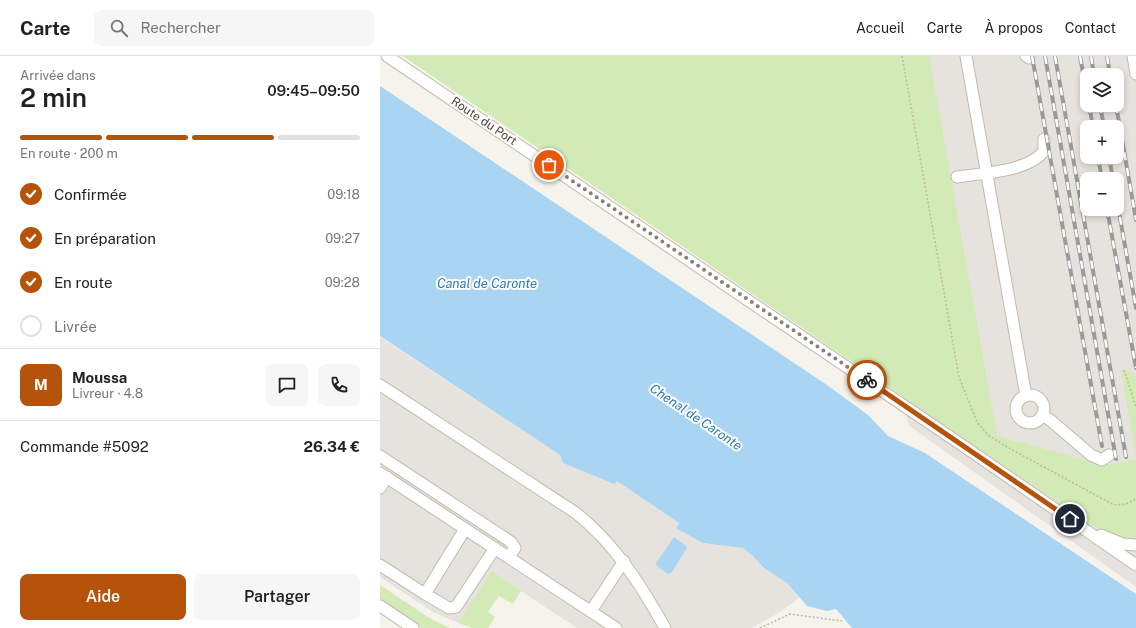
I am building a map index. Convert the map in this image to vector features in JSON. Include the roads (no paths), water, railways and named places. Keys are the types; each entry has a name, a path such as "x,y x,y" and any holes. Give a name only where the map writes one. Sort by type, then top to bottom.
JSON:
{"street":[{"name":"Route du Port","path":"387,56 1136,565"},
{"path":"966,56 1026,396"},
{"path":"1133,56 1136,74"},
{"path":"957,177 1018,167 1035,159 1044,151 1044,139"},
{"path":"380,385 576,513 593,526 624,561 665,628"},
{"path":"1026,396 1035,396 1044,407 1042,416 1039,420 1026,423 1016,414 1016,405 1026,396"},
{"path":"1042,416 1049,419 1063,433 1097,459 1102,460 1109,456"},
{"path":"380,456 511,542 515,548 509,557"},
{"path":"380,488 384,475 616,628"},
{"path":"1057,510 1106,538 1123,544 1136,545"},
{"path":"424,594 465,528"},
{"path":"380,565 424,594 449,608 456,607 495,548"},
{"path":"1124,557 1136,559"},
{"path":"591,611 624,561"},
{"path":"380,606 413,628"}],"water":[{"name":"Canal de Caronte","path":"380,86 827,385 868,415 888,436 925,453 1136,594 1136,628 852,628 836,609 827,611 807,606 787,583 764,568 743,548 703,543 676,528 679,523 617,481 614,484 563,463 560,455 380,336"},
{"path":"674,537 687,548 671,573 668,574 657,566 656,563"}],"railway":[{"path":"1032,56 1102,446"},
{"path":"1045,56 1116,459"},
{"path":"1055,56 1126,457"},
{"path":"1080,56 1082,68"},
{"path":"1091,56 1093,68"},
{"path":"1107,56 1109,68"},
{"path":"1090,112 1092,120"},
{"path":"1101,112 1103,120"},
{"path":"1117,112 1136,220"},
{"path":"1099,164 1101,172"},
{"path":"1110,164 1112,172"},
{"path":"1108,216 1136,368"},
{"path":"1120,216 1136,308"}],"water label":[{"name":"Chenal de Caronte","path":"696,417"}]}
